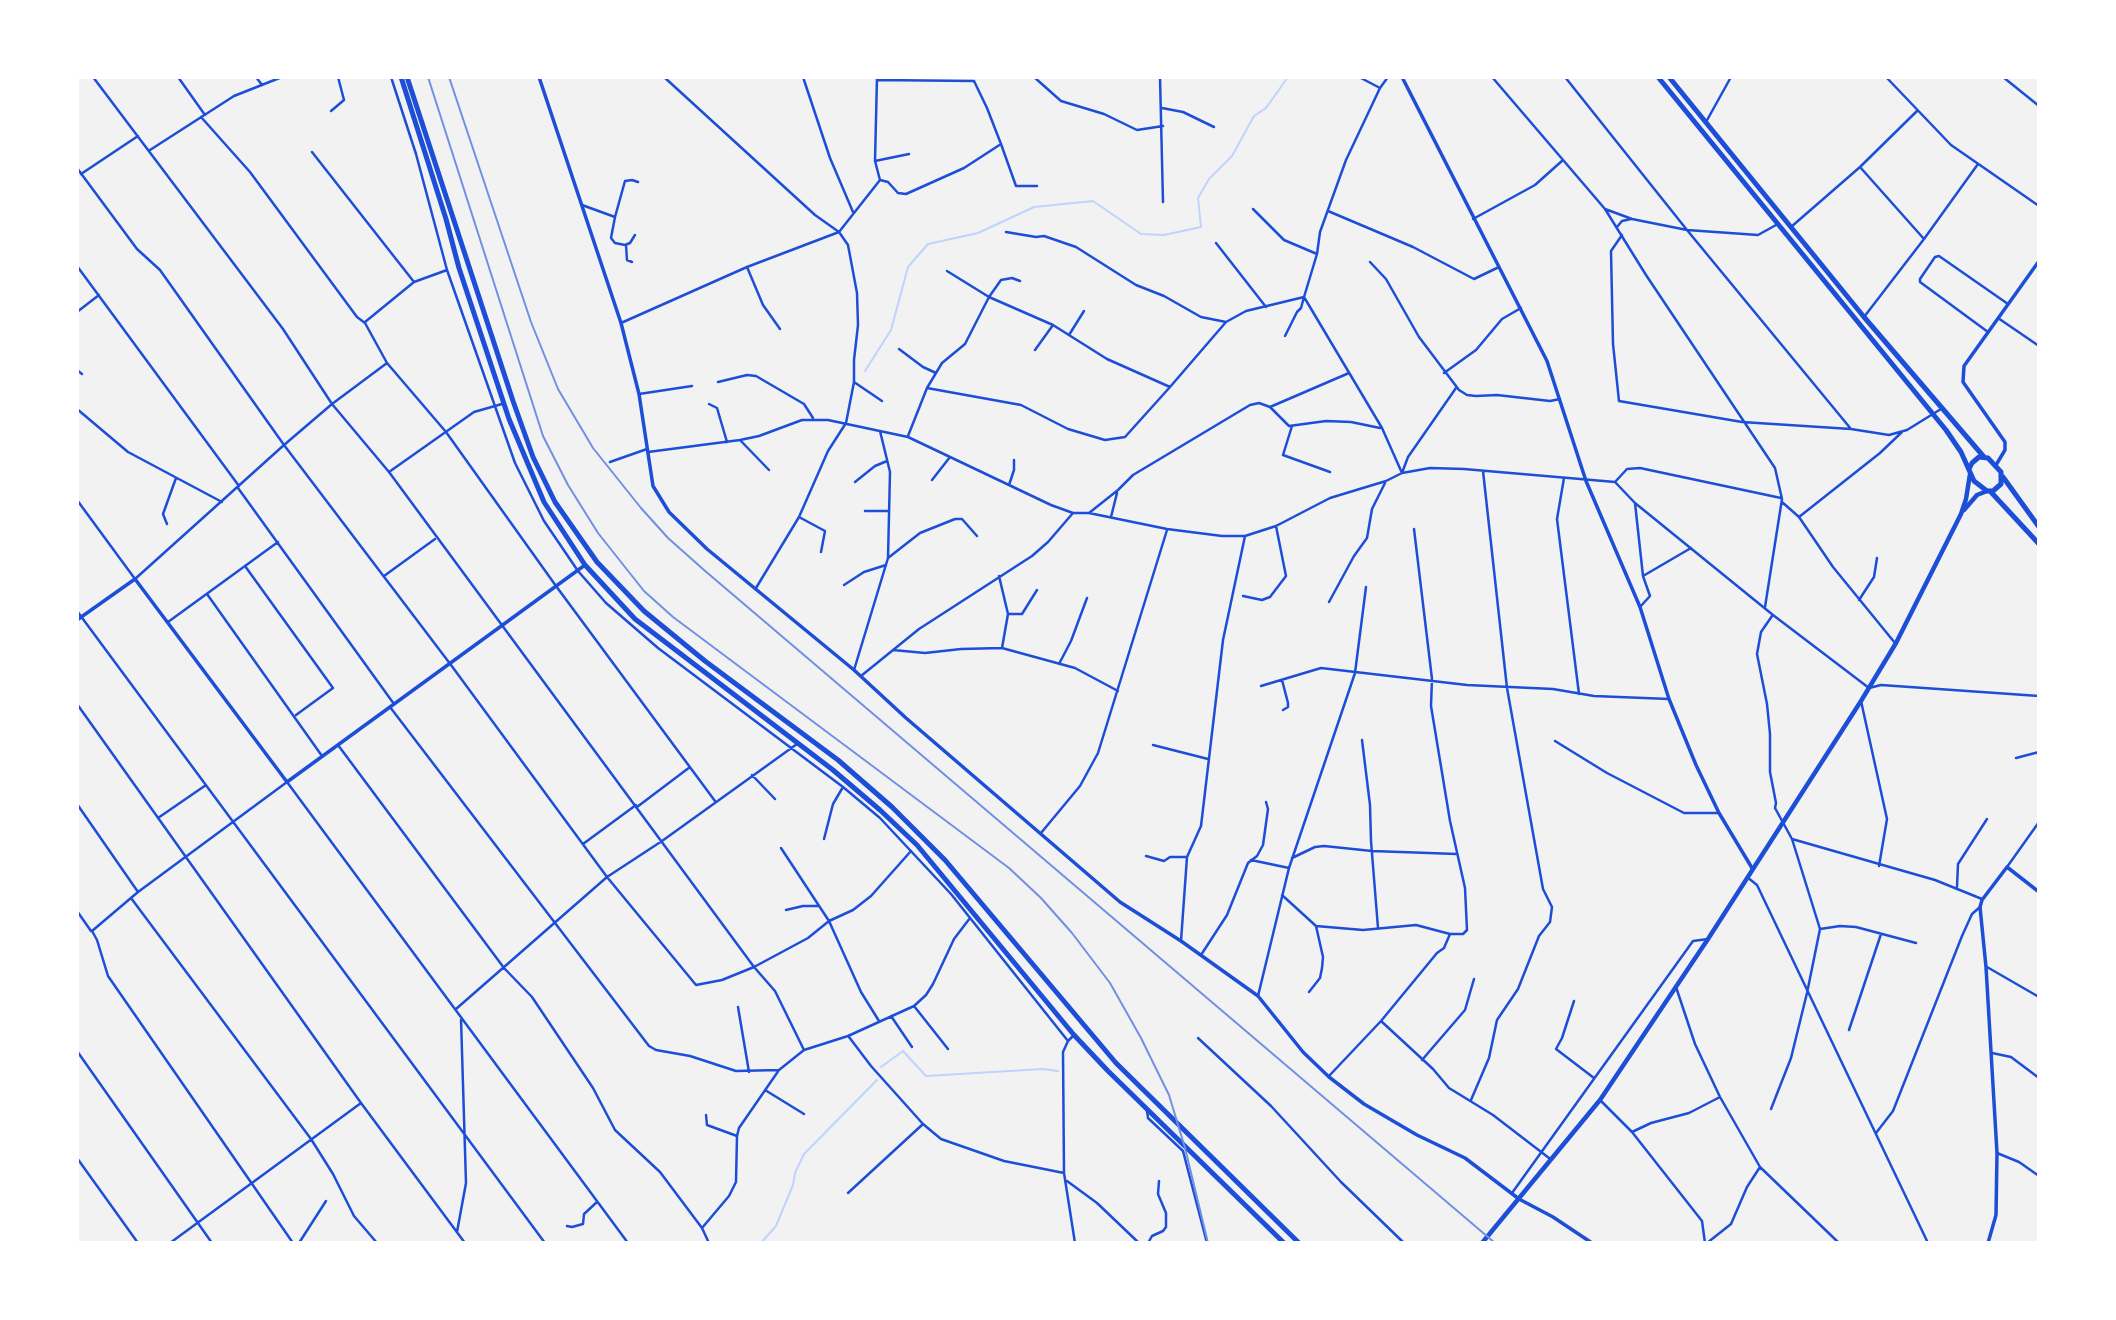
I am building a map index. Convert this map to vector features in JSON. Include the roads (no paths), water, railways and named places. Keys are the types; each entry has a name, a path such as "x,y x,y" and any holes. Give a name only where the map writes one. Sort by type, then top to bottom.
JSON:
{"main road":[{"path":"401,77 459,268 505,404 544,502 585,565 635,619 880,810 929,857 1074,1035 1147,1111 1284,1243"},
{"path":"407,77 533,457 555,502 597,562 644,611 705,661 838,761 892,807 945,860 1116,1063 1299,1243"},
{"path":"1658,77 1953,440 1979,487 1988,491 2039,544"},
{"path":"1669,77 1941,409 1983,457 1996,465 2039,527"},
{"path":"1482,1243 1600,1100 1708,939 1861,701 1896,643 1961,514 1966,499 1969,471 1975,460 1983,457"},
{"path":"1961,514 1977,495 1998,488 2003,477"}],"street":[{"path":"93,77 283,329 332,404 389,472 754,967 775,991 804,1050"},
{"path":"178,77 203,116 250,172 357,317 365,323 387,363 446,432 715,801"},
{"path":"256,77 262,85"},
{"path":"150,150 234,96 282,77"},
{"path":"331,111 344,100 338,77"},
{"path":"391,77 447,270 515,463 544,521 578,571 606,603 658,648 843,787 880,818 970,918 1068,1041"},
{"path":"540,77 621,323 639,394 653,486 669,512 707,549 862,676 906,718 1120,902 1181,941 1258,996 1303,1052 1329,1077 1364,1104 1417,1135 1465,1158 1519,1199 1553,1217 1592,1243"},
{"path":"664,77 815,215 839,232 848,245 857,293 854,382 846,423 828,451 799,517 756,588"},
{"path":"803,77 830,158 854,213"},
{"path":"1034,77 1061,101 1104,114 1137,130 1163,126"},
{"path":"1160,77 1163,202"},
{"path":"1359,77 1380,88"},
{"path":"1285,337 1301,308 1317,254 1320,232 1346,160 1380,88 1388,77"},
{"path":"1402,77 1547,362 1586,481 1640,607 1669,699 1719,813 1752,868"},
{"path":"1492,77 1605,209 1774,468 1782,500 1765,607"},
{"path":"1565,77 1851,429"},
{"path":"1706,122 1731,77"},
{"path":"1886,77 1951,145 2039,206"},
{"path":"2003,77 2039,106"},
{"path":"880,180 875,161 877,78 973,79 987,108 1016,186 1037,186"},
{"path":"1162,108 1183,112 1214,127"},
{"path":"1791,227 1860,167 1917,111"},
{"path":"81,174 138,135"},
{"path":"880,180 888,182 898,193 906,194 964,168 1000,144"},
{"path":"415,154 424,151"},
{"path":"312,152 414,282"},
{"path":"875,161 909,154"},
{"path":"1473,219 1535,185 1563,160"},
{"path":"1864,317 1978,164"},
{"path":"1860,167 1924,239"},
{"path":"77,168 137,249 160,270 284,445 452,665 607,877 696,985 722,980 754,967 808,938 829,921 853,910 871,896 911,851"},
{"path":"621,323 747,267 839,232 880,180"},
{"path":"635,235 626,245 611,241 625,181 638,182"},
{"path":"582,205 615,216"},
{"path":"1253,209 1284,240 1317,254"},
{"path":"1605,209 1632,219 1687,230 1758,235 1777,224"},
{"path":"1328,211 1413,247 1474,279 1499,267"},
{"path":"1617,227 1632,219"},
{"path":"1006,232 1044,236 1076,247 1136,285 1164,296 1201,317 1226,322"},
{"path":"1622,235 1611,251 1613,344 1619,401 1742,422 1851,429 1889,435 1902,432"},
{"path":"1216,243 1266,306"},
{"path":"626,245 627,260 632,262"},
{"path":"1988,332 1920,282 1935,257 1939,256 2008,304"},
{"path":"1370,261 1385,279 1444,373 1456,388 1467,396 1497,395 1550,401 1560,399"},
{"path":"1996,465 2005,450 2005,442 1969,391 1962,373 1964,366 2039,261"},
{"path":"77,266 239,487 392,705 649,1046 736,1071 779,1070"},
{"path":"747,267 763,305 780,329"},
{"path":"365,323 414,282 447,270"},
{"path":"947,271 989,297 1053,325 1107,359 1170,387"},
{"path":"908,438 927,388 942,363 965,344 989,297 1003,278 1020,281"},
{"path":"77,312 99,295"},
{"path":"927,388 1021,405 1068,429 1095,439 1116,440 1125,436 1226,322 1246,311 1304,297"},
{"path":"1304,297 1382,428 1402,473"},
{"path":"1444,373 1476,350 1502,319 1521,308"},
{"path":"1069,335 1084,310"},
{"path":"1998,318 2039,346"},
{"path":"1035,350 1053,325"},
{"path":"899,349 936,373"},
{"path":"79,619 135,579 284,445 332,404 387,363"},
{"path":"77,370 82,374"},
{"path":"1270,407 1349,373"},
{"path":"718,382 747,375 756,376 804,404 813,418"},
{"path":"854,382 882,401"},
{"path":"639,394 692,386"},
{"path":"1402,473 1408,457 1456,388"},
{"path":"1089,513 1133,475 1250,405 1259,403 1270,407 1289,426 1326,421 1352,422 1382,428"},
{"path":"389,472 474,412 505,404"},
{"path":"709,404 718,408 727,442"},
{"path":"1799,517 1880,453 1902,432 1941,409"},
{"path":"77,410 128,452 222,502"},
{"path":"611,462 648,450 759,436 813,418 880,429 908,438 1073,513 1089,513 1167,529 1222,536 1245,536 1276,526 1330,498 1386,481 1402,473 1430,468 1615,482 1635,503 1773,615 1869,688 1881,685 2039,696"},
{"path":"1292,426 1283,455 1330,472"},
{"path":"854,670 888,558 890,472 880,429"},
{"path":"740,440 769,470"},
{"path":"932,480 950,457"},
{"path":"1009,485 1014,460"},
{"path":"855,482 875,466 888,461"},
{"path":"1615,482 1627,469 1640,468 1782,500 1799,517 1833,567 1896,643"},
{"path":"1471,1100 1489,1058 1497,1020 1518,989 1539,936 1550,922 1552,907 1543,889 1507,688 1483,471"},
{"path":"166,524 163,514 176,478"},
{"path":"1563,478 1557,519 1579,694"},
{"path":"1329,602 1367,538 1372,509 1386,481"},
{"path":"1111,517 1118,490"},
{"path":"77,500 628,1243"},
{"path":"1635,503 1643,576 1650,596 1640,607"},
{"path":"865,511 889,511"},
{"path":"862,676 891,650 950,607 1032,556 1073,513"},
{"path":"799,517 825,531 821,552"},
{"path":"888,558 920,533 955,519 962,519 977,536"},
{"path":"1243,596 1262,600 1279,588 1286,576 1276,526"},
{"path":"1041,833 1080,786 1098,753 1167,529"},
{"path":"1282,895 1317,926 1344,929 1416,925 1450,934 1463,934 1467,930 1465,888 1450,821 1431,706 1432,680 1414,529"},
{"path":"1181,941 1186,857 1201,826 1223,640 1245,536"},
{"path":"384,576 436,538"},
{"path":"168,622 278,542"},
{"path":"1643,576 1691,548"},
{"path":"1859,600 1874,577 1877,558"},
{"path":"92,931 138,892 392,705 452,665 501,625 585,565"},
{"path":"845,585 864,572 886,565"},
{"path":"245,566 333,688 295,716"},
{"path":"999,576 1008,614 1002,648"},
{"path":"1258,996 1289,868 1355,674 1366,587"},
{"path":"1008,614 1022,614 1037,590"},
{"path":"207,594 322,757"},
{"path":"1059,664 1087,598"},
{"path":"77,611 79,619 206,785 545,1243"},
{"path":"1771,1109 1791,1058 1820,929 1792,839 1775,808 1770,772 1767,704 1756,654 1761,632 1773,615"},
{"path":"891,650 925,653 1002,648 1075,668 1118,691"},
{"path":"1261,686 1321,668 1355,674 1507,688 1553,689 1594,696 1669,699"},
{"path":"1282,680 1288,703 1288,707 1283,710"},
{"path":"1861,701 1887,819 1879,866"},
{"path":"77,704 464,1243"},
{"path":"1363,740 1378,928"},
{"path":"1555,741 1608,773 1684,813 1719,813"},
{"path":"456,1009 607,877 797,744"},
{"path":"338,745 504,968 540,1009 593,1088 615,1130 660,1172 702,1228 709,1243"},
{"path":"1153,745 1208,759"},
{"path":"2016,758 2039,752"},
{"path":"583,844 690,767"},
{"path":"752,775 775,799"},
{"path":"158,818 206,785"},
{"path":"824,839 834,804 843,787"},
{"path":"1201,955 1223,922 1248,863 1263,845 1268,809 1266,802"},
{"path":"77,804 138,892"},
{"path":"1957,889 1958,864 1987,819"},
{"path":"1988,1243 1996,1215 1997,1153 1980,907 1982,900 2039,822"},
{"path":"1792,839 1935,880 1982,900"},
{"path":"1292,859 1320,846 1372,852 1457,854"},
{"path":"781,848 829,921 861,992 879,1021"},
{"path":"1146,856 1164,861 1170,857 1186,857"},
{"path":"1251,860 1289,868"},
{"path":"2007,867 2039,892"},
{"path":"1747,877 1756,885 1928,1243"},
{"path":"131,898 311,1139 333,1174 354,1216 377,1243"},
{"path":"786,910 819,906"},
{"path":"1876,1133 1893,1111 1962,936 1972,914 1980,907"},
{"path":"77,911 97,940 108,976 293,1243"},
{"path":"702,1228 729,1196 736,1182 739,1128 779,1070 804,1050 848,1036 914,1006 926,995 954,939 970,918"},
{"path":"1309,992 1320,978 1322,968 1323,957 1317,926"},
{"path":"1820,929 1856,927 1916,943"},
{"path":"1329,1077 1444,948 1450,934"},
{"path":"1849,1030 1881,934"},
{"path":"1512,1193 1693,942 1708,939"},
{"path":"1986,967 2039,997"},
{"path":"1422,1060 1465,1010 1474,979"},
{"path":"1676,987 1695,1044 1720,1097 1760,1167 1839,1243"},
{"path":"1574,1001 1556,1049 1594,1078"},
{"path":"914,1006 948,1049"},
{"path":"738,1007 749,1072"},
{"path":"891,1016 912,1046"},
{"path":"457,1232 466,1183 461,1019"},
{"path":"1381,1021 1449,1088 1471,1100 1552,1161"},
{"path":"1074,1035 1063,1052 1064,1173 1075,1243"},
{"path":"848,1036 923,1124 941,1139 1004,1161 1064,1173"},
{"path":"1198,1038 1271,1106 1341,1182 1404,1243"},
{"path":"77,1051 212,1243"},
{"path":"1992,1053 2011,1057 2039,1078"},
{"path":"765,1090 804,1114"},
{"path":"1632,1132 1689,1112 1720,1097"},
{"path":"1600,1100 1632,1132 1702,1221 1706,1243 1731,1224 1746,1187 1760,1167"},
{"path":"170,1243 361,1102"},
{"path":"1147,1111 1148,1118 1183,1151 1207,1243"},
{"path":"706,1115 707,1125 737,1136"},
{"path":"848,1193 923,1124"},
{"path":"1997,1153 2019,1162 2039,1176"},
{"path":"77,1158 138,1243"},
{"path":"1066,1180 1097,1203 1139,1243"},
{"path":"1148,1243 1152,1236 1166,1227 1166,1213 1158,1194 1159,1181"},
{"path":"299,1243 326,1201"},
{"path":"566,1226 583,1224 584,1214 597,1202"}],"waterway":[{"path":"865,371 891,330 908,267 928,244 978,233 1034,207 1093,201 1141,234 1164,235 1201,227 1198,198 1209,179 1232,156 1254,116 1266,108 1288,77"},
{"path":"881,1067 903,1051 926,1076 1043,1069 1058,1071"},
{"path":"761,1243 776,1226 804,1154 877,1080"}],"railway":[{"path":"428,77 543,436 568,485 598,533 644,591 673,617 1009,868 1072,933 1110,983 1169,1095 1208,1243"},
{"path":"449,77 531,322 558,389 593,448 641,508 668,538 704,570 1495,1243"}]}
